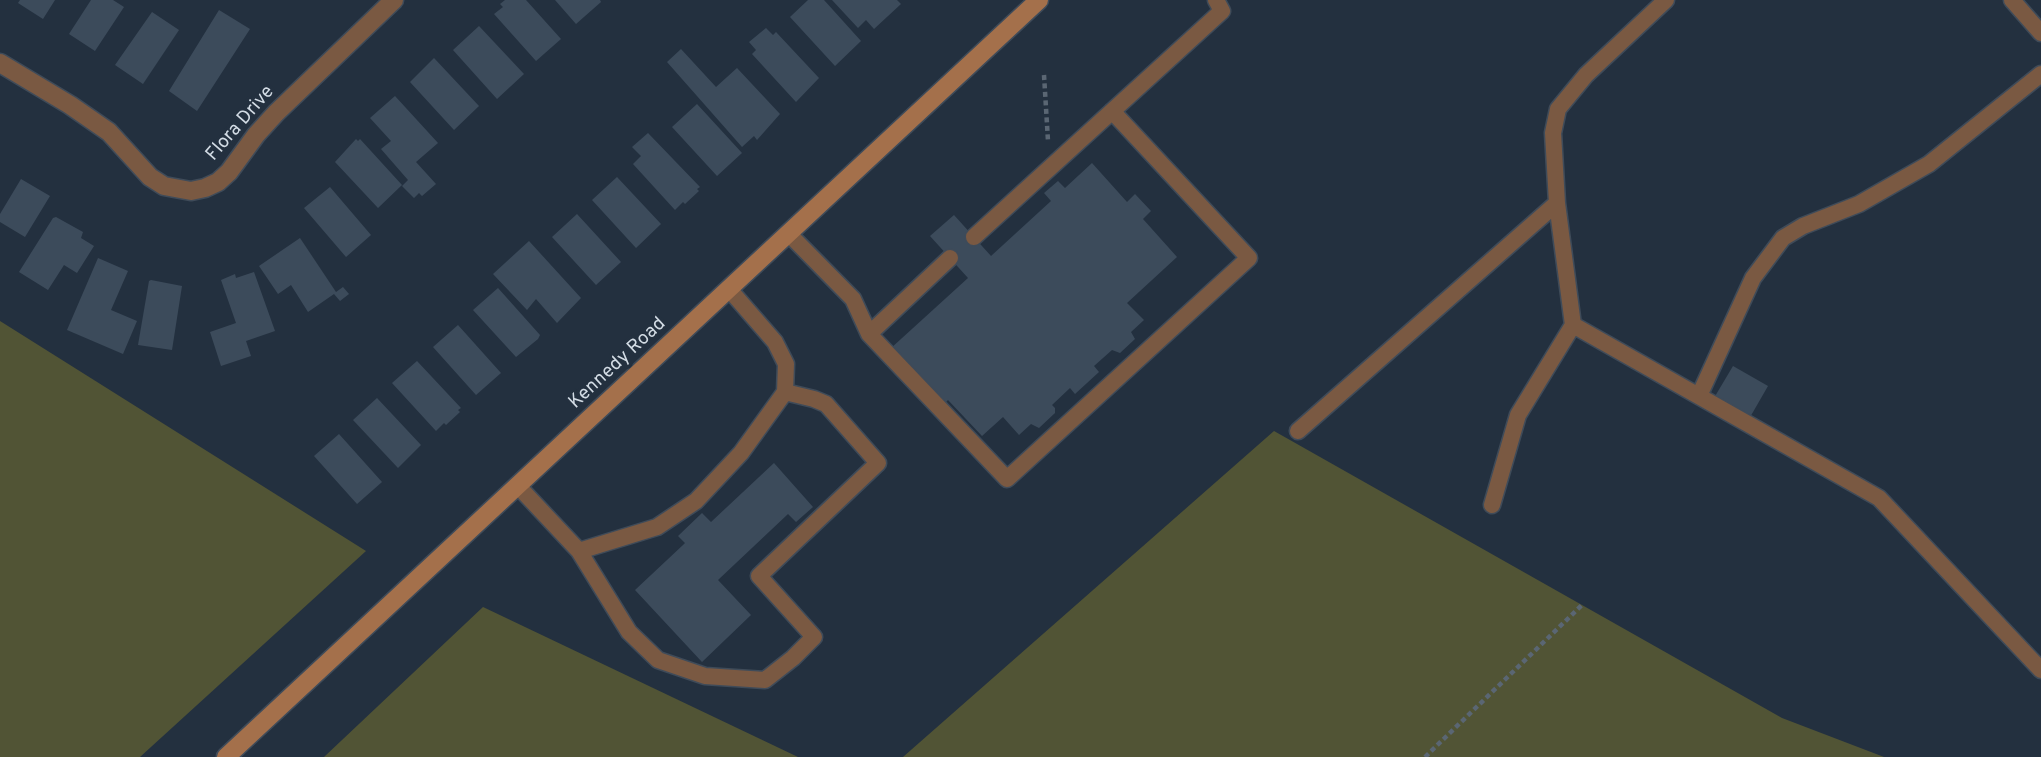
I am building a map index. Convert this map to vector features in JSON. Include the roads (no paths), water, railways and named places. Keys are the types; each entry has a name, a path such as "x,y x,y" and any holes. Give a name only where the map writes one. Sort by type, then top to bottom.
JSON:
{"main road":[{"name":"Kennedy Road","path":"226,757 1039,0"}],"street":[{"name":"Flora Drive","path":"0,63 109,132 150,177 164,186 191,191 218,182 229,172 276,113 394,0"}],"lane":[{"path":"974,236 1222,11 1216,0"},
{"path":"1492,505 1518,415 1573,325 1557,204 1553,133 1558,109 1586,75 1666,0"},
{"path":"2012,0 2041,33"},
{"path":"1699,396 1753,278 1783,239 1803,226 1859,204 1928,164 2041,74"},
{"path":"789,233 853,299 869,334 1007,479 1249,258 1112,111"},
{"path":"1298,431 1557,204"},
{"path":"869,334 950,258"},
{"path":"579,551 657,527 696,501 741,453 785,392 786,364 775,342 729,289"},
{"path":"1573,325 1879,498 2041,670"},
{"path":"518,486 579,551 629,632 658,660 705,676 765,680 814,637 759,576 878,463 826,404 785,392"}]}
